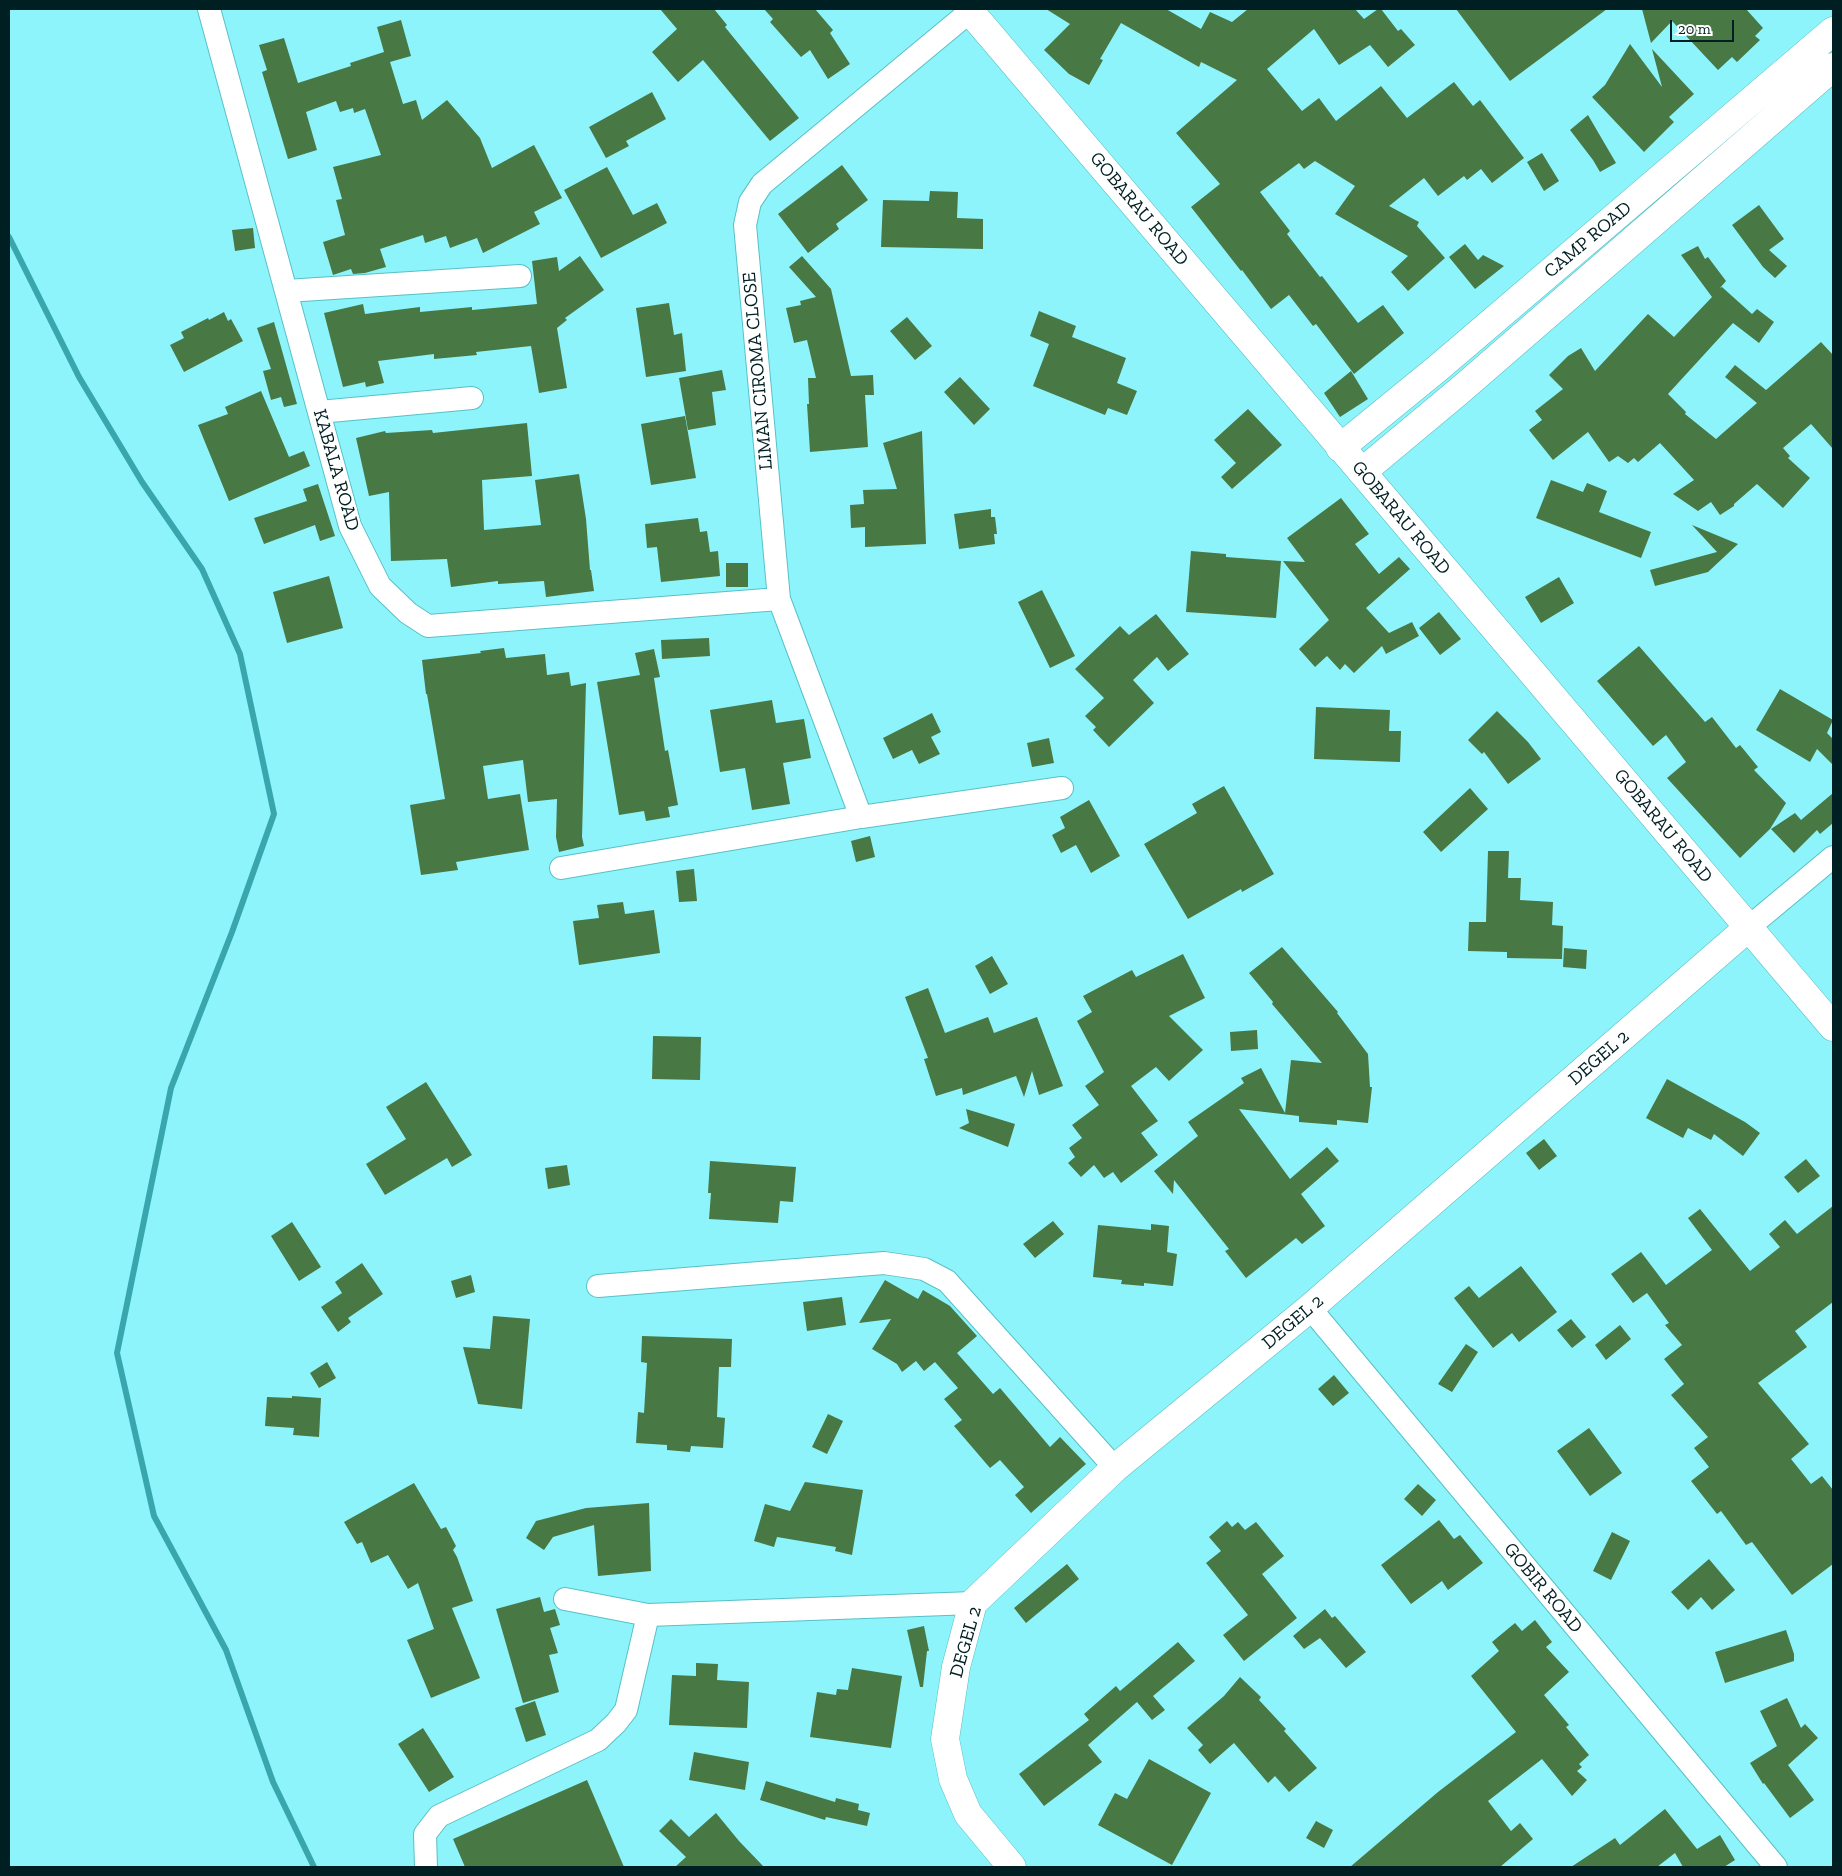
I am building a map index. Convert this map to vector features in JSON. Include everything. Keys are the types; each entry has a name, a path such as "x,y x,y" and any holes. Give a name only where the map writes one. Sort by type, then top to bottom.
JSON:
{"street":[{"name":"KABALA ROAD","path":"208,10 350,526 380,586 408,613 428,626 779,599"},
{"name":"GOBARAU ROAD","path":"970,10 1833,1027"},
{"name":"LIMAN CIROMA CLOSE","path":"861,817 779,599 745,224 750,202 762,184 970,10"},
{"name":"CAMP ROAD","path":"1340,448 1438,368 1833,31"},
{"name":"CAMP ROAD","path":"1362,472 1458,392 1833,67"},
{"path":"286,291 520,276"},
{"path":"1438,368 1458,392"},
{"path":"319,412 472,398"},
{"path":"561,868 861,817 1062,788"},
{"name":"DEGEL 2","path":"1012,1867 968,1814 953,1780 945,1739 956,1667 973,1603 1115,1468 1310,1308 1749,927 1833,857"},
{"path":"598,1286 884,1263 924,1269 947,1281 1115,1468"},
{"name":"GOBIR ROAD","path":"1310,1308 1776,1867"},
{"path":"565,1599 648,1615 973,1603"},
{"path":"426,1867 425,1834 438,1816 598,1740 616,1723 626,1710 648,1615"}],"building":[{"path":"660,9 714,9 727,25 725,27 799,118 770,141 703,60 678,82 652,52 677,29"},
{"path":"764,9 815,9 833,30 830,33 850,64 828,79 810,50 801,57 770,22 773,19"},
{"path":"1046,9 1166,9 1201,29 1210,12 1232,22 1248,9 1355,9 1364,19 1378,9 1381,9 1398,31 1401,29 1415,45 1388,67 1370,45 1339,65 1314,29 1267,69 1302,111 1319,98 1336,121 1381,86 1407,118 1454,82 1473,106 1480,100 1524,158 1492,183 1481,169 1467,180 1464,176 1438,196 1424,178 1389,206 1419,222 1417,226 1445,258 1408,291 1391,272 1408,256 1335,214 1355,186 1315,161 1304,169 1299,163 1260,192 1290,231 1287,234 1358,323 1383,305 1404,333 1354,374 1316,324 1313,326 1289,295 1271,309 1191,207 1220,184 1176,133 1237,80 1201,62 1199,67 1121,23 1100,59 1103,60 1089,85 1069,74 1044,50 1070,24"},
{"path":"1456,9 1607,9 1510,81"},
{"path":"1642,9 1746,9 1763,28 1755,36 1760,40 1737,62 1732,57 1718,70 1672,21 1651,43"},
{"path":"401,20 411,56 390,62 403,104 416,100 422,120 447,100 480,138 492,168 534,145 562,198 534,212 540,224 483,253 477,238 450,248 446,236 425,243 423,235 380,249 386,267 365,273 353,274 351,269 333,275 323,242 345,235 336,200 342,199 333,167 381,155 365,109 354,113 353,108 340,112 336,101 306,112 317,150 288,159 262,72 267,70 259,45 284,38 298,83 351,66 350,63 384,52 377,27"},
{"path":"1630,44 1662,87 1652,49 1694,94 1669,117 1674,122 1644,152 1592,97 1605,85"},
{"path":"652,92 666,119 626,141 629,146 606,158 589,127"},
{"path":"1588,115 1616,163 1600,172 1570,130"},
{"path":"1542,153 1559,181 1544,191 1527,162"},
{"path":"842,165 868,200 836,224 839,229 808,253 778,214"},
{"path":"607,167 633,215 657,203 667,223 601,258 564,190"},
{"path":"930,191 958,192 957,218 983,219 983,249 881,247 883,200 929,201"},
{"path":"1759,205 1784,239 1769,250 1787,266 1775,278 1763,267 1732,225"},
{"path":"253,228 255,248 235,251 232,230"},
{"path":"1465,244 1478,260 1483,255 1504,266 1475,289 1449,257"},
{"path":"1698,246 1705,259 1708,257 1726,281 1720,288 1722,287 1752,314 1757,309 1774,322 1759,343 1733,323 1668,394 1686,412 1685,414 1716,439 1757,403 1725,377 1735,365 1766,390 1821,342 1833,355 1833,449 1811,424 1783,448 1790,456 1788,458 1810,478 1783,508 1757,484 1734,506 1720,515 1711,502 1698,511 1673,494 1694,480 1660,443 1638,462 1634,458 1628,463 1618,456 1609,462 1588,432 1553,460 1529,430 1542,420 1535,411 1563,389 1549,375 1568,356 1581,348 1595,371 1648,314 1674,337 1712,297 1681,255"},
{"path":"580,256 604,290 565,318 567,320 557,328 567,388 539,393 531,346 476,352 477,355 434,359 434,354 378,361 384,383 366,387 365,382 343,387 324,313 363,304 365,314 420,307 420,312 472,307 472,310 537,304 532,261 557,257 559,271"},
{"path":"802,256 831,289 851,376 873,375 874,395 865,395 868,447 810,452 807,404 809,404 808,378 816,378 807,340 794,343 786,308 801,305 800,301 816,297 789,267"},
{"path":"669,303 674,335 682,333 686,371 646,377 636,308"},
{"path":"1039,311 1076,326 1072,337 1126,358 1117,383 1137,391 1127,415 1108,408 1105,415 1033,386 1049,344 1030,336"},
{"path":"224,312 228,321 231,319 243,341 184,372 170,345 184,338 181,332"},
{"path":"907,317 932,346 915,360 890,331"},
{"path":"274,322 297,404 284,407 281,397 271,400 263,371 271,369 257,328"},
{"path":"722,370 726,390 712,392 716,425 688,430 679,378"},
{"path":"1351,371 1368,399 1340,417 1324,393"},
{"path":"960,377 990,409 974,425 944,392"},
{"path":"261,391 289,457 304,451 310,466 229,501 198,425 228,414 225,407"},
{"path":"1248,409 1282,445 1232,489 1221,477 1236,463 1214,440"},
{"path":"685,416 696,478 651,485 641,424"},
{"path":"527,423 532,476 482,480 484,530 541,525 535,480 579,474 594,591 546,597 544,581 498,584 498,581 451,587 447,559 391,561 389,492 369,496 356,438 385,431 386,433 432,430 433,433"},
{"path":"922,431 926,544 865,547 865,527 851,528 850,505 864,504 863,490 897,489 883,443"},
{"path":"1551,480 1583,492 1587,483 1607,491 1599,512 1651,532 1641,558 1536,518"},
{"path":"318,484 335,536 320,541 315,525 264,544 254,518 307,501 303,489"},
{"path":"1341,498 1369,534 1355,544 1379,574 1399,557 1410,569 1366,608 1389,633 1412,622 1419,636 1386,654 1382,646 1354,673 1345,664 1340,670 1327,656 1315,667 1299,649 1329,620 1283,561 1305,562 1287,538"},
{"path":"991,509 991,517 995,517 997,534 994,534 995,544 959,549 954,514"},
{"path":"698,518 700,532 707,531 710,552 718,551 720,576 661,582 657,547 647,548 645,524"},
{"path":"1692,525 1738,544 1708,572 1655,586 1650,570 1717,552"},
{"path":"1191,551 1226,554 1226,557 1281,561 1276,618 1186,612"},
{"path":"726,563 748,563 748,587 726,587"},
{"path":"329,576 343,628 287,643 273,592"},
{"path":"1559,577 1574,603 1541,623 1525,597"},
{"path":"1042,590 1075,656 1050,668 1018,602"},
{"path":"1439,612 1461,639 1440,655 1419,628"},
{"path":"1156,614 1189,654 1168,671 1157,657 1133,680 1154,703 1109,747 1093,730 1096,727 1085,716 1104,698 1075,669 1120,626 1129,635"},
{"path":"709,638 710,656 662,659 661,640"},
{"path":"1639,646 1705,722 1712,717 1736,748 1740,745 1758,767 1754,770 1786,803 1770,829 1740,858 1667,778 1686,762 1666,735 1653,746 1597,681"},
{"path":"504,648 506,658 545,654 547,675 569,672 571,686 586,683 582,837 584,846 559,852 556,837 557,799 528,802 523,760 483,766 488,799 520,794 529,850 456,862 458,870 421,875 410,805 445,799 426,694 422,660 481,653 480,651"},
{"path":"654,649 660,677 654,678 665,751 668,750 678,805 668,807 670,817 646,821 644,811 619,815 597,682 640,675 635,653"},
{"path":"1780,689 1833,720 1827,733 1833,739 1833,765 1817,749 1810,762 1756,730"},
{"path":"772,700 776,723 804,719 811,758 783,763 790,804 752,810 745,768 720,772 710,710"},
{"path":"1316,707 1390,710 1389,731 1401,731 1400,762 1314,759"},
{"path":"1497,711 1528,742 1541,759 1508,784 1484,752 1482,754 1468,740"},
{"path":"932,713 941,732 931,737 940,754 919,764 912,750 893,759 883,738"},
{"path":"1049,738 1054,763 1032,767 1027,743"},
{"path":"1224,786 1274,874 1242,892 1241,889 1188,919 1144,844 1197,813 1192,804"},
{"path":"1470,788 1488,809 1441,852 1423,832"},
{"path":"1833,793 1833,823 1820,834 1817,830 1794,853 1771,829 1795,813 1801,820"},
{"path":"1089,800 1120,856 1091,873 1076,845 1061,853 1052,835 1065,828 1060,817"},
{"path":"870,836 875,857 856,862 851,841"},
{"path":"1488,851 1509,851 1508,878 1521,878 1520,900 1553,902 1552,925 1563,926 1562,959 1507,958 1507,952 1468,951 1469,922 1486,922"},
{"path":"694,869 697,901 679,902 676,871"},
{"path":"623,902 625,914 654,910 660,953 579,965 573,921 599,918 597,905"},
{"path":"1282,947 1338,1012 1368,1054 1370,1087 1372,1087 1368,1123 1337,1120 1337,1125 1299,1122 1299,1116 1239,1109 1290,1179 1327,1147 1339,1161 1301,1194 1325,1226 1302,1244 1296,1238 1246,1278 1225,1251 1229,1249 1174,1180 1173,1194 1154,1171 1198,1136 1188,1122 1244,1083 1241,1078 1261,1068 1285,1113 1291,1060 1322,1063 1272,1004 1273,1002 1249,973"},
{"path":"1564,948 1587,950 1586,969 1563,967"},
{"path":"1183,954 1205,998 1169,1016 1203,1050 1169,1081 1156,1067 1131,1086 1158,1121 1141,1133 1158,1155 1121,1183 1113,1172 1104,1178 1094,1165 1081,1177 1068,1163 1075,1157 1069,1148 1082,1138 1072,1125 1099,1105 1085,1086 1104,1072 1077,1021 1092,1012 1083,996 1132,970 1136,977"},
{"path":"992,956 1008,984 990,994 975,966"},
{"path":"928,988 945,1033 988,1017 994,1033 1037,1017 1063,1086 1039,1095 1032,1071 1024,1097 1016,1076 963,1095 962,1088 936,1096 924,1059 928,1058 905,997"},
{"path":"1257,1030 1258,1049 1231,1051 1230,1032"},
{"path":"653,1036 701,1037 700,1080 652,1079"},
{"path":"1667,1079 1745,1122 1760,1133 1743,1156 1714,1134 1711,1140 1688,1128 1683,1138 1646,1118"},
{"path":"426,1082 472,1155 452,1167 447,1158 385,1195 366,1164 406,1139 386,1107"},
{"path":"966,1109 1015,1124 1008,1147 959,1128 969,1123"},
{"path":"1544,1139 1557,1156 1539,1170 1526,1153"},
{"path":"1806,1159 1820,1176 1798,1193 1784,1177"},
{"path":"710,1161 796,1167 793,1202 780,1201 778,1223 709,1219 711,1193 708,1193"},
{"path":"567,1165 570,1185 548,1189 545,1168"},
{"path":"1833,1206 1833,1302 1795,1331 1807,1347 1758,1383 1809,1444 1791,1459 1811,1484 1822,1476 1833,1490 1833,1564 1792,1595 1752,1542 1746,1545 1721,1511 1717,1514 1691,1481 1709,1467 1694,1448 1708,1437 1671,1395 1684,1384 1664,1359 1682,1345 1665,1325 1669,1323 1647,1293 1633,1303 1611,1274 1641,1252 1666,1285 1712,1250 1688,1218 1700,1209 1750,1271 1780,1247 1769,1234 1785,1220 1797,1234"},
{"path":"1053,1221 1064,1234 1035,1258 1023,1244"},
{"path":"292,1222 321,1267 299,1281 271,1236"},
{"path":"1151,1224 1169,1226 1167,1252 1177,1254 1173,1286 1144,1283 1144,1286 1121,1284 1122,1280 1093,1277 1098,1225 1151,1230"},
{"path":"362,1263 383,1294 348,1318 351,1322 338,1332 321,1307 342,1293 335,1282"},
{"path":"1521,1266 1557,1312 1519,1342 1512,1333 1493,1348 1454,1298 1469,1286 1479,1298"},
{"path":"471,1275 475,1292 456,1298 451,1281"},
{"path":"885,1280 918,1299 923,1290 950,1306 977,1336 957,1353 993,1394 1000,1388 1050,1447 1060,1437 1086,1464 1031,1513 1015,1495 1024,1487 1000,1460 990,1468 954,1426 962,1420 944,1399 958,1388 935,1362 924,1371 916,1361 902,1372 897,1364 872,1349 891,1319 859,1323"},
{"path":"842,1297 846,1325 807,1331 803,1302"},
{"path":"493,1316 530,1319 522,1409 478,1404 463,1347 490,1349"},
{"path":"1571,1319 1586,1337 1572,1348 1557,1330"},
{"path":"1620,1325 1631,1339 1606,1360 1595,1345"},
{"path":"642,1336 732,1339 731,1367 719,1367 717,1417 725,1418 723,1448 691,1446 690,1452 667,1450 667,1445 636,1443 638,1412 644,1413 647,1363 641,1362"},
{"path":"1466,1344 1478,1352 1452,1392 1438,1384"},
{"path":"327,1362 336,1378 319,1388 310,1373"},
{"path":"1334,1375 1349,1393 1333,1406 1318,1389"},
{"path":"292,1396 321,1398 319,1437 293,1435 294,1428 265,1426 267,1397 292,1398"},
{"path":"828,1414 843,1421 827,1454 812,1447"},
{"path":"1589,1428 1622,1473 1590,1496 1557,1451"},
{"path":"805,1482 863,1490 852,1555 835,1551 836,1547 777,1537 774,1547 754,1541 765,1504 790,1511"},
{"path":"414,1483 441,1529 446,1527 456,1546 453,1550 473,1601 452,1608 480,1678 431,1698 407,1640 434,1629 418,1583 408,1589 388,1555 371,1563 362,1542 357,1544 344,1522"},
{"path":"1418,1484 1436,1500 1422,1516 1404,1499"},
{"path":"649,1503 651,1571 598,1576 594,1525 553,1537 544,1550 526,1538 536,1521 586,1508"},
{"path":"1439,1520 1454,1539 1460,1535 1483,1563 1448,1590 1442,1581 1411,1604 1381,1565"},
{"path":"1227,1521 1232,1527 1238,1522 1245,1530 1256,1522 1284,1556 1262,1574 1297,1618 1244,1661 1223,1635 1248,1615 1206,1563 1221,1551 1209,1537"},
{"path":"1612,1532 1630,1541 1611,1580 1593,1571"},
{"path":"1709,1559 1735,1590 1712,1610 1701,1597 1688,1610 1671,1592"},
{"path":"1067,1564 1079,1579 1026,1623 1014,1608"},
{"path":"540,1597 544,1612 555,1609 560,1625 550,1628 558,1653 549,1655 559,1692 523,1703 496,1609"},
{"path":"1325,1609 1332,1618 1335,1616 1366,1652 1346,1668 1320,1638 1304,1649 1293,1636"},
{"path":"1535,1620 1552,1642 1546,1647 1569,1672 1544,1695 1569,1725 1566,1727 1589,1755 1579,1764 1582,1767 1577,1771 1587,1780 1572,1796 1542,1759 1488,1801 1511,1831 1520,1823 1533,1839 1500,1867 1350,1867 1438,1792 1516,1732 1471,1676 1499,1651 1492,1642 1515,1623 1522,1631"},
{"path":"924,1626 929,1651 927,1651 923,1687 920,1687 907,1630"},
{"path":"1786,1630 1794,1654 1794,1661 1725,1683 1715,1652"},
{"path":"1178,1642 1195,1661 1153,1696 1165,1710 1152,1720 1137,1702 1088,1745 1102,1762 1044,1806 1019,1774 1089,1720 1084,1714 1116,1686 1120,1691"},
{"path":"696,1663 718,1664 717,1680 749,1682 747,1728 669,1725 672,1675 696,1676"},
{"path":"852,1668 902,1676 891,1748 810,1737 817,1692 836,1695 837,1689 848,1690"},
{"path":"1240,1677 1261,1697 1259,1700 1286,1729 1284,1731 1317,1768 1289,1792 1275,1776 1268,1783 1234,1743 1210,1764 1198,1750 1203,1745 1187,1728 1224,1696"},
{"path":"1787,1698 1801,1728 1805,1724 1818,1738 1788,1765 1814,1800 1790,1818 1763,1784 1750,1763 1777,1746 1760,1711"},
{"path":"535,1701 546,1735 526,1742 515,1708"},
{"path":"423,1728 454,1777 429,1792 398,1744"},
{"path":"694,1752 749,1762 745,1790 689,1780"},
{"path":"1149,1759 1211,1793 1172,1865 1098,1825 1115,1793 1127,1799"},
{"path":"587,1780 624,1867 465,1867 453,1839"},
{"path":"766,1781 835,1802 836,1798 859,1804 858,1810 870,1813 867,1826 826,1817 825,1820 760,1800"},
{"path":"1665,1809 1697,1849 1720,1835 1735,1860 1724,1867 1683,1867 1675,1853 1657,1867 1571,1867 1615,1838 1620,1845"},
{"path":"716,1813 764,1867 675,1867 686,1857 659,1831 671,1819 689,1837"},
{"path":"1316,1821 1333,1830 1324,1848 1306,1838"}],"waterway":[{"path":"9,237 79,377 142,482 202,569 240,654 274,814 232,932 171,1088 117,1353 154,1516 226,1650 273,1782 314,1867"}]}
